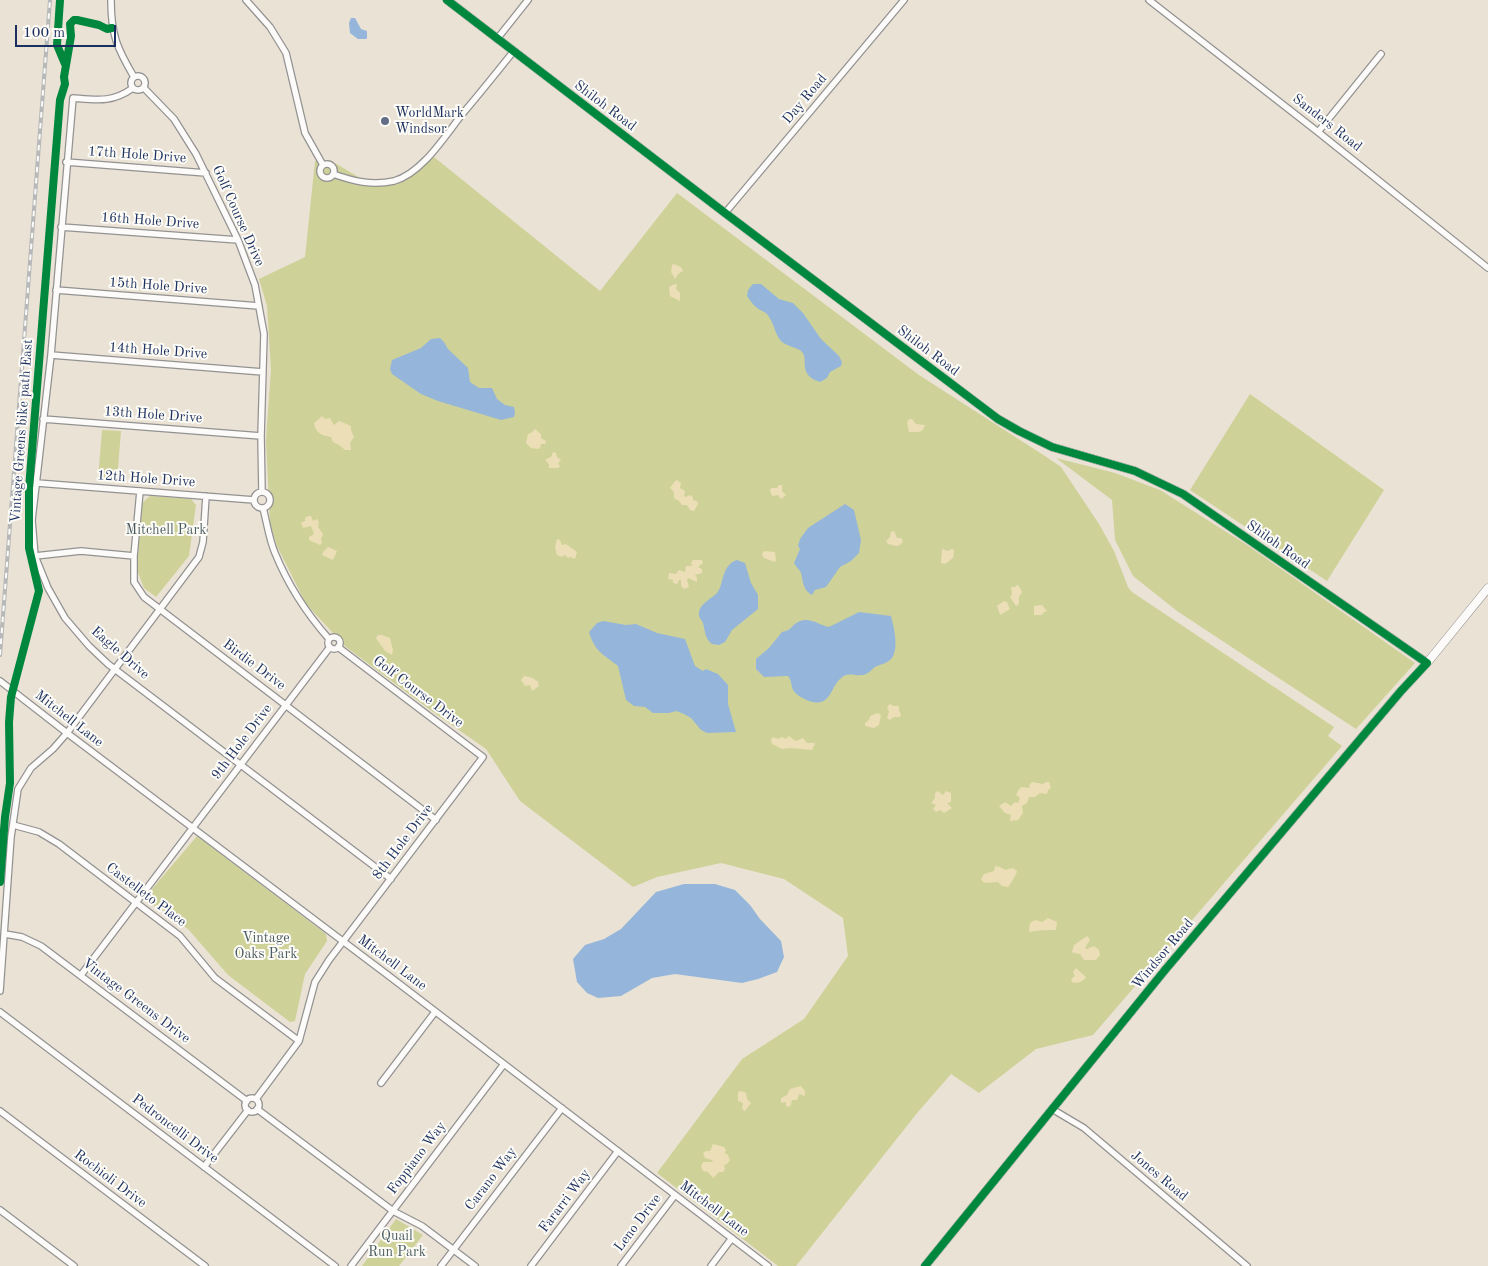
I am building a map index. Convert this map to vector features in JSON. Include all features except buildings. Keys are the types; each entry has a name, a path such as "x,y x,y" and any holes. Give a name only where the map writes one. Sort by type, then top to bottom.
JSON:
{"main road":[{"name":"Shiloh Road","path":"447,0 724,213 998,419 1052,446 1135,471 1183,494 1428,663"},
{"name":"Windsor Road","path":"925,1266 1172,962 1400,691 1428,663 1488,588"}],"street":[{"path":"111,0 112,26 118,49 134,77"},
{"path":"246,0 270,27 286,53 305,133 323,165"},
{"path":"497,39 528,0"},
{"name":"Day Road","path":"724,213 904,0"},
{"name":"Sanders Road","path":"1149,0 1488,268"},
{"path":"333,174 358,182 371,183 395,180 405,176 427,158 513,52"},
{"path":"1318,132 1381,54"},
{"path":"139,76 144,79 146,84 144,88 140,90 133,88 131,84 134,77 139,76"},
{"name":"Eagle Drive","path":"133,88 116,98 103,101 73,98 66,162 51,355 32,520 35,556 48,588 65,618 88,646 391,879"},
{"name":"Golf Course Drive","path":"144,88 174,119 206,173 238,240 255,286 264,334 261,436 262,492"},
{"name":"17th Hole Drive","path":"66,162 206,173"},
{"path":"327,164 334,170 330,178 323,177 320,171 323,165 327,164"},
{"name":"16th Hole Drive","path":"61,226 238,240"},
{"name":"15th Hole Drive","path":"56,290 259,306"},
{"name":"14th Hole Drive","path":"51,355 263,372"},
{"name":"13th Hole Drive","path":"43,419 261,436"},
{"name":"12th Hole Drive","path":"36,483 254,500"},
{"name":"Birdie Drive","path":"140,491 134,556 134,582 144,597 436,820"},
{"path":"262,492 269,496 270,501 268,506 263,508 256,506 254,500 262,492"},
{"path":"0,992 13,825 18,788 31,768 53,749 67,733 199,557 203,542 206,496"},
{"path":"263,508 274,552 290,586 308,613 329,639 330,648 335,649 340,644 338,639 334,637 329,639"},
{"path":"35,556 81,550 134,556"},
{"name":"Golf Course Drive","path":"338,647 483,757"},
{"name":"9th Hole Drive","path":"81,975 330,648"},
{"name":"Mitchell Lane","path":"0,681 768,1266"},
{"name":"8th Hole Drive","path":"299,1041 315,982 329,960 483,757"},
{"name":"Castelleto Place","path":"13,825 39,832 59,844 180,936 215,978 299,1041"},
{"name":"Vintage Greens Drive","path":"5,934 22,937 41,946 247,1101"},
{"name":"Pedroncelli Drive","path":"0,1012 335,1266"},
{"path":"381,1083 435,1012"},
{"path":"256,1099 299,1041"},
{"name":"Foppiano Way","path":"351,1266 504,1064"},
{"path":"248,1110 246,1106 247,1101 252,1098 256,1099"},
{"path":"256,1099 258,1102 257,1109"},
{"name":"Carano Way","path":"441,1266 562,1108"},
{"path":"248,1110 254,1111 257,1109"},
{"path":"257,1109 393,1211 422,1226 475,1266"},
{"name":"Jones Road","path":"1052,1109 1084,1128 1247,1266"},
{"path":"204,1167 248,1110"},
{"name":"Rochioli Drive","path":"0,1111 206,1266"},
{"name":"Fararri Way","path":"531,1266 618,1151"},
{"name":"Leno Drive","path":"621,1266 675,1195"},
{"path":"0,1210 74,1266"},
{"path":"711,1266 732,1238"}],"green space":[{"path":"434,157 600,291 677,193 919,375 1061,467 1099,524 1114,551 1128,587 1132,592 1334,727 1328,736 1342,746 1093,1035 1036,1049 979,1093 951,1074 918,1112 796,1266 778,1266 657,1173 742,1059 804,1019 848,956 843,918 784,879 721,863 657,877 633,887 520,801 486,749 346,647 306,604 277,546 270,523 266,440 271,369 267,306 259,279 305,257 315,161 330,160 375,187 406,179"},
{"path":"1250,394 1384,490 1327,581 1190,490"},
{"path":"102,430 121,431 117,480 98,479"},
{"path":"1056,458 1115,473 1160,490 1247,545 1415,663 1356,729 1177,611 1133,576 1115,540 1112,500"},
{"name":"Mitchell Park","path":"150,496 191,499 196,505 189,556 156,597 144,588 137,570 142,503"},
{"name":"Vintage Oaks Park","path":"197,836 326,934 327,941 305,974 295,1021 290,1022 228,975 188,929 147,901 147,895"},
{"name":"Quail Run Park","path":"396,1219 423,1235 399,1266 362,1266"}],"sand":[{"path":"672,265 681,267 683,271 675,279 671,272"},
{"path":"677,284 676,289 680,293 680,301 670,296 669,287"},
{"path":"322,416 325,419 330,418 334,425 339,421 351,426 354,437 350,443 351,450 345,450 333,442 331,437 318,432 314,423"},
{"path":"909,419 912,419 916,424 925,425 923,430 909,432 907,422"},
{"path":"535,429 541,434 541,438 546,441 538,449 531,448 526,443 528,434"},
{"path":"553,452 561,460 558,463 560,466 558,468 549,468 549,464 546,461"},
{"path":"677,480 681,483 680,488 685,491 684,496 690,495 693,497 693,500 697,501 698,504 694,511 690,510 687,505 682,505 674,498 674,492 670,488"},
{"path":"779,485 782,485 782,491 786,495 781,499 778,495 772,496 770,491 771,488 777,488"},
{"path":"308,516 311,516 313,521 317,519 319,522 318,527 323,534 320,545 309,540 309,537 314,534 311,526 303,528 301,523"},
{"path":"894,531 897,538 901,538 903,541 898,546 888,544 886,541 890,537 891,532"},
{"path":"557,539 560,540 562,545 566,544 577,552 575,559 568,558 565,555 562,557 557,555 555,547"},
{"path":"328,547 337,551 333,560 322,555"},
{"path":"942,549 954,550 953,558 945,564 941,563"},
{"path":"764,551 775,552 775,562 764,558 762,554"},
{"path":"693,560 702,560 703,563 698,567 702,569 702,573 695,575 697,582 688,578 689,587 684,589 681,586 681,580 677,584 673,583 673,580 668,579 669,573 676,574 679,570 685,572 686,566 692,566"},
{"path":"1017,585 1022,592 1019,597 1019,604 1016,606 1010,597 1012,594 1011,587"},
{"path":"1004,601 1007,602 1010,609 1000,615 997,606"},
{"path":"1042,605 1047,611 1042,615 1034,615 1034,606"},
{"path":"378,635 390,638 393,650 392,655 385,651 378,641 376,638"},
{"path":"524,676 533,678 538,682 539,686 532,691 530,685 525,686 521,680"},
{"path":"890,704 899,706 900,717 894,717 890,720 887,718 889,712 887,707"},
{"path":"878,713 881,715 879,725 874,728 865,726 870,716"},
{"path":"789,736 796,741 803,738 807,743 815,744 812,750 782,749 772,744 771,740 773,737 786,739"},
{"path":"1032,782 1043,784 1049,782 1051,788 1047,794 1040,793 1035,797 1029,797 1027,803 1022,806 1023,813 1018,820 1010,821 1011,815 1005,813 999,806 1005,802 1011,806 1015,802 1018,803 1020,798 1016,795 1019,789 1022,787 1029,788"},
{"path":"938,791 943,795 946,791 951,793 951,802 947,803 952,808 944,813 940,810 936,812 933,809 936,805 931,803 935,798 935,793"},
{"path":"995,866 1005,870 1013,868 1017,871 1008,887 1002,886 998,882 985,883 981,880 984,874 994,871"},
{"path":"1048,918 1057,922 1056,930 1029,931 1030,923 1035,920 1042,922"},
{"path":"1087,936 1090,940 1085,948 1094,946 1099,950 1100,955 1096,960 1084,960 1080,954 1072,952 1074,945"},
{"path":"1076,968 1086,977 1076,983 1072,982 1071,979 1075,976 1073,972"},
{"path":"801,1086 805,1091 805,1096 799,1094 797,1100 792,1100 789,1107 786,1106 786,1102 781,1103 781,1098 787,1095 790,1089"},
{"path":"738,1092 746,1093 747,1099 751,1103 745,1111 742,1109 743,1103 738,1101"},
{"path":"713,1144 724,1147 725,1153 730,1160 724,1165 725,1169 723,1172 719,1172 713,1178 708,1172 703,1171 701,1166 703,1162 713,1162 705,1158 703,1153 710,1151"}],"water":[{"path":"351,18 355,18 361,29 367,31 366,39 358,39 350,33 349,23"},
{"path":"753,284 761,284 779,299 793,303 803,313 821,339 839,356 842,362 841,366 830,372 827,378 820,382 808,375 802,352 781,341 768,315 756,307 747,296 748,290"},
{"path":"440,338 448,349 468,368 470,382 479,388 492,388 497,399 505,405 514,407 514,417 501,420 438,401 421,394 392,374 390,369 392,360 421,348 431,339"},
{"path":"845,504 854,510 861,540 859,553 851,561 840,567 826,587 815,590 812,595 805,588 801,573 794,563 800,549 798,546 800,539 808,528"},
{"path":"737,560 745,563 751,583 758,595 758,609 732,630 725,642 719,645 712,644 699,617 700,609 717,593 728,566"},
{"path":"859,612 891,616 895,637 894,654 886,663 875,667 867,673 846,675 841,678 823,701 809,701 798,695 793,690 788,676 764,677 756,669 756,659 769,648 782,632 790,629 798,622 810,620 829,627"},
{"path":"603,621 626,625 636,624 657,633 685,639 695,666 703,671 706,669 718,674 728,685 728,704 736,732 707,733 701,730 691,718 684,714 676,711 653,713 645,707 634,706 626,700 618,666 597,648 591,639 589,632 597,623"},
{"path":"684,884 715,884 735,890 781,941 784,957 777,972 742,983 675,974 652,978 621,996 598,998 587,993 577,982 573,959 585,945 604,939 621,929 656,892"}],"railway":[{"path":"0,655 50,0"}],"cycle path":[{"path":"60,0 57,45 65,64"},
{"path":"447,0 998,419 1052,447 1135,471 1183,494 1427,663 1401,691 1165,970 925,1266"},
{"name":"Vintage Greens bike path East","path":"0,882 5,817 10,783 9,722 11,697 39,591 29,548 29,488 60,100 65,84 64,77 71,36 70,24 77,20 99,25 107,29 112,28"}],"place":[{"name":"WorldMark Windsor","path":"385,121"}]}
